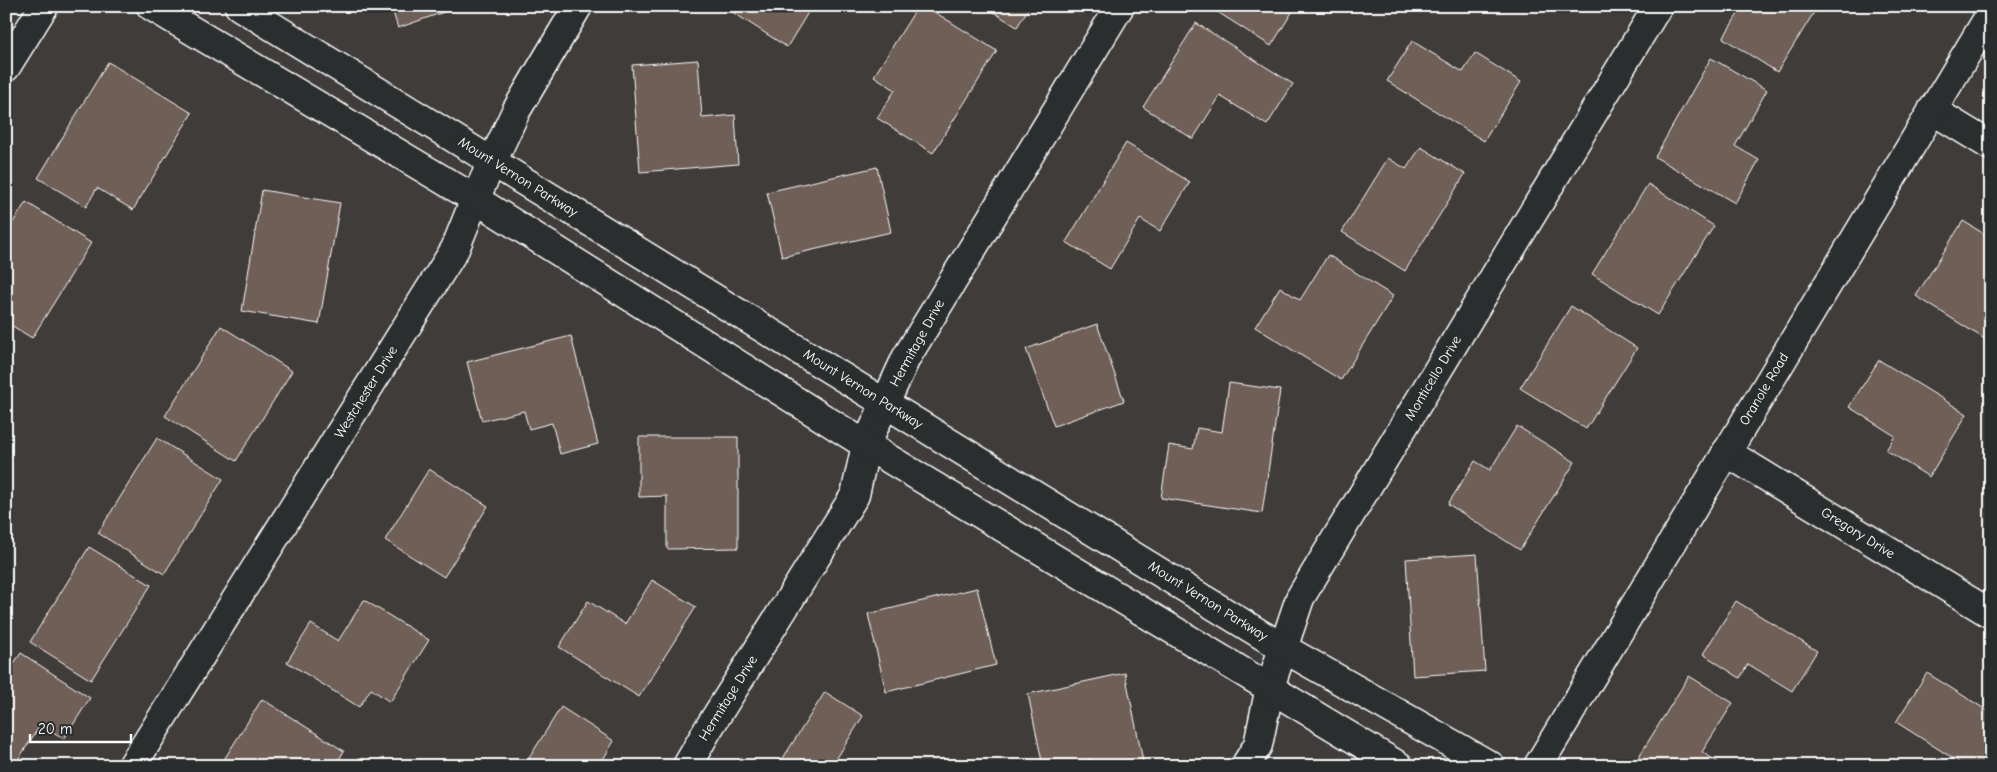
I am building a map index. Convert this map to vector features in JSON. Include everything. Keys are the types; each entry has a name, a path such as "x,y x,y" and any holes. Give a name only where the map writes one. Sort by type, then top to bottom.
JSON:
{"street":[{"path":"6,67 44,6"},
{"path":"151,6 475,199 866,445 1399,766"},
{"name":"Mount Vernon Parkway","path":"239,6 1283,648 1490,766"},
{"name":"Westchester Drive","path":"132,766 456,249 475,199 516,111 578,6"},
{"name":"Hermitage Drive","path":"687,766 855,494 866,445 906,358 1120,6"},
{"name":"Monticello Drive","path":"1245,766 1258,745 1270,687 1300,598 1658,6"},
{"name":"Oranole Road","path":"1538,766 1991,13"},
{"path":"1932,110 1991,146"},
{"name":"Gregory Drive","path":"1726,452 1991,614"}],"building":[{"path":"391,6 461,6 398,28"},
{"path":"723,6 812,6 787,47"},
{"path":"918,6 925,6 997,51 933,153 877,118 895,90 874,76"},
{"path":"984,6 1030,6 1017,27"},
{"path":"1208,6 1296,6 1271,46"},
{"path":"1743,6 1818,6 1777,72 1723,38"},
{"path":"1196,23 1293,84 1267,125 1220,96 1193,139 1143,107"},
{"path":"1412,41 1463,72 1475,53 1521,82 1484,141 1387,81"},
{"path":"1711,58 1767,90 1735,146 1759,160 1735,203 1655,157"},
{"path":"698,60 702,118 735,115 738,164 640,172 632,65"},
{"path":"108,62 192,113 133,210 97,188 86,207 38,178"},
{"path":"1126,143 1190,182 1160,231 1140,219 1110,269 1066,242"},
{"path":"1421,147 1465,174 1405,271 1342,232 1388,158 1406,169"},
{"path":"877,167 891,232 782,257 767,192"},
{"path":"1648,184 1714,226 1658,315 1592,274"},
{"path":"262,190 340,203 319,324 242,311"},
{"path":"26,202 91,243 32,338 6,322 6,233"},
{"path":"1963,221 1991,238 1991,343 1916,296"},
{"path":"1328,255 1393,296 1341,380 1255,327 1280,287 1300,300"},
{"path":"1571,306 1637,348 1586,429 1520,388"},
{"path":"1097,324 1124,401 1054,426 1026,349"},
{"path":"221,326 292,371 236,461 165,416"},
{"path":"571,336 598,444 560,454 552,423 529,429 524,411 482,421 467,362"},
{"path":"1879,360 1967,414 1929,477 1886,450 1895,436 1849,407"},
{"path":"1229,383 1280,390 1262,513 1161,498 1169,445 1193,449 1197,428 1222,432"},
{"path":"1517,426 1575,462 1520,550 1448,504 1475,461 1490,470"},
{"path":"639,437 738,437 738,548 667,549 667,496 639,497"},
{"path":"157,438 223,479 164,574 98,533"},
{"path":"429,469 488,506 444,577 385,540"},
{"path":"89,547 151,585 91,680 30,642"},
{"path":"1477,554 1485,671 1413,676 1406,559"},
{"path":"652,580 696,607 639,697 559,647 588,601 625,624"},
{"path":"977,588 996,665 886,692 868,614"},
{"path":"364,600 429,640 390,702 371,689 359,707 287,662 311,624 338,641"},
{"path":"1736,601 1817,651 1792,691 1748,664 1740,678 1703,654"},
{"path":"21,653 90,698 64,739 41,724 14,766 6,766 6,675"},
{"path":"1125,673 1144,766 1092,766 1091,759 1061,766 1043,766 1028,694"},
{"path":"1927,673 1991,713 1991,747 1979,766 1965,766 1896,722"},
{"path":"1689,676 1733,703 1702,752 1724,766 1633,766"},
{"path":"825,692 863,716 832,766 778,766"},
{"path":"262,699 344,751 335,766 220,766"},
{"path":"561,707 614,741 599,766 524,766"}]}
